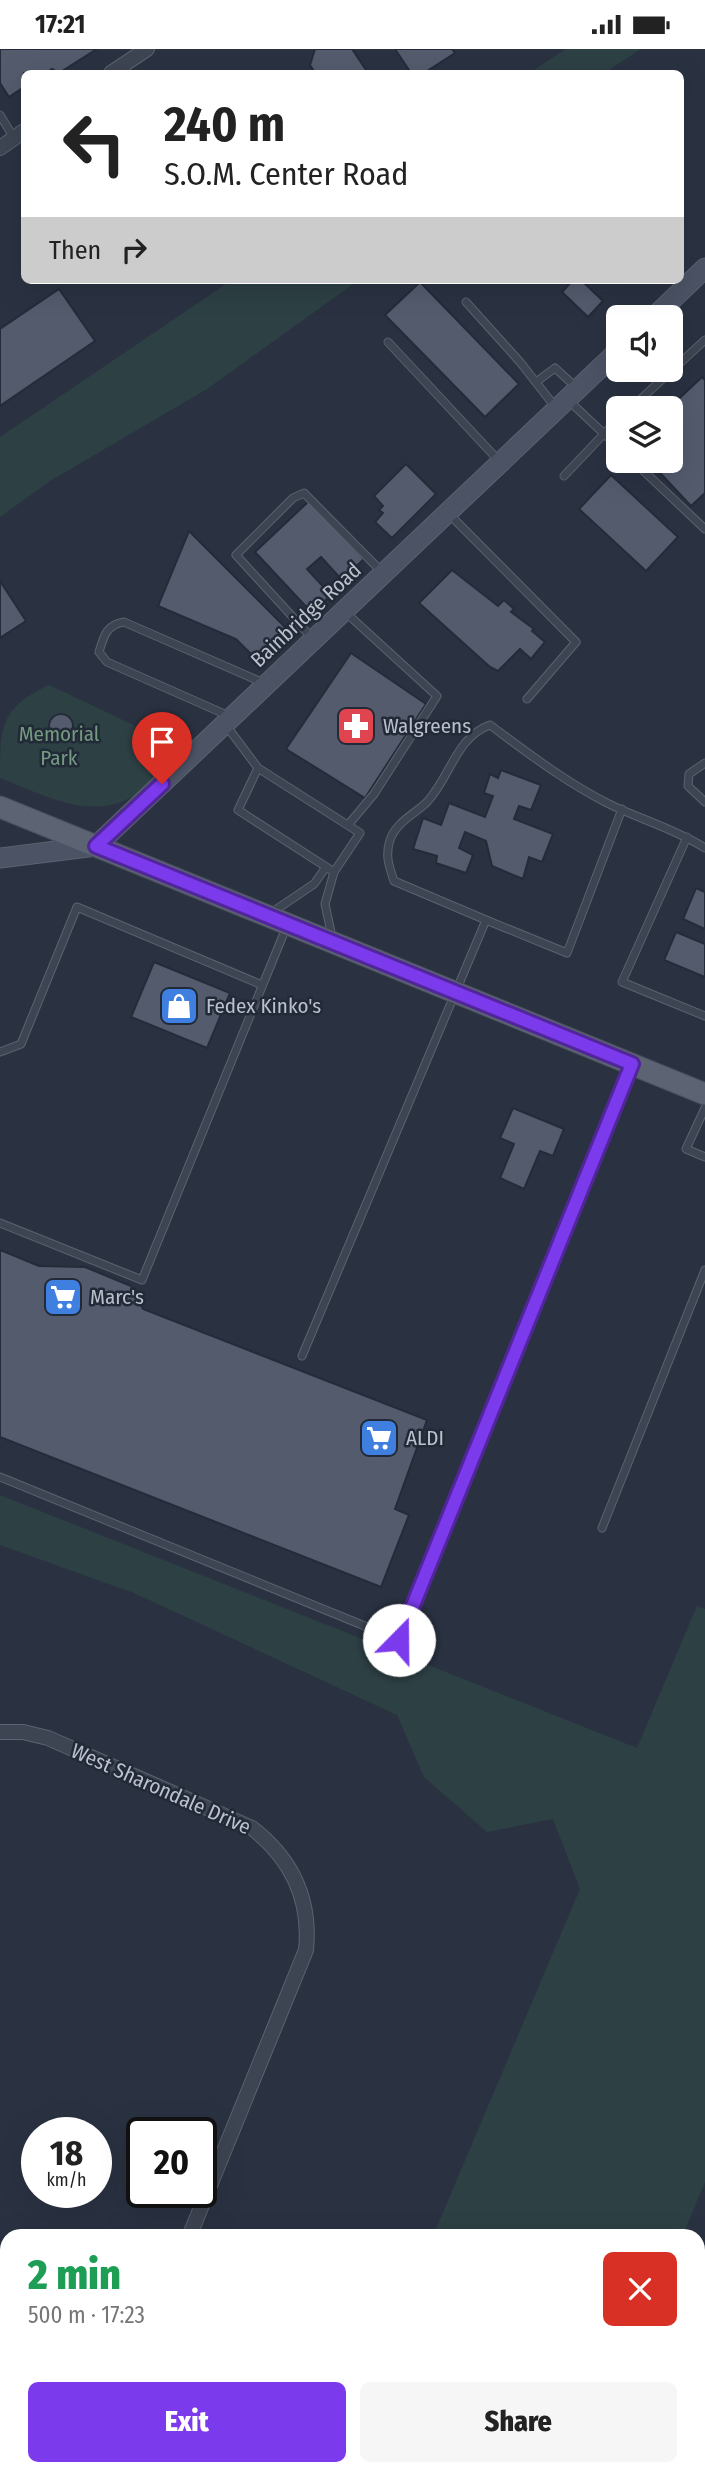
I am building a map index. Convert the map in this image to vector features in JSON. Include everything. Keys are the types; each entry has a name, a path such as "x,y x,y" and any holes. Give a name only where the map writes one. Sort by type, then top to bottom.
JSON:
{"main road":[{"path":"0,807 705,1094"}],"street":[{"path":"116,70 147,49"},
{"path":"0,148 19,135"},
{"path":"666,305 705,268"},
{"name":"Bainbridge Road","path":"96,846 606,362"},
{"path":"0,858 96,846"},
{"name":"West Sharondale Drive","path":"0,1732 23,1732 48,1738 252,1828 273,1844 298,1881 308,1926 306,1950 193,2229"}],"lane":[{"path":"0,115 19,135"},
{"path":"466,302 536,382 567,399 606,436"},
{"path":"683,358 705,340"},
{"path":"388,342 501,462"},
{"path":"536,382 555,367 567,399"},
{"path":"642,396 656,382"},
{"path":"564,476 606,429"},
{"path":"646,473 705,529"},
{"path":"314,640 236,555 293,498 304,493 383,573"},
{"path":"447,513 576,642 527,699"},
{"path":"344,611 437,696 374,794 348,825"},
{"path":"267,684 124,622 114,624 104,634 99,652 107,662 228,720 258,768 360,832 334,872 324,908 334,943"},
{"path":"622,809 567,953 394,881 386,859 391,837 405,819 426,802 472,731 490,725 551,771 622,809 687,837 705,848"},
{"path":"705,763 689,773 688,786 705,802"},
{"path":"258,768 238,810 334,872"},
{"path":"687,837 622,982 705,1016"},
{"path":"0,1223 142,1280 262,985 277,920 314,884 326,867"},
{"path":"0,1052 21,1044 77,907 262,985"},
{"path":"302,1356 486,919"},
{"path":"0,1477 399,1640 632,1064"},
{"path":"705,1108 686,1149 705,1157"},
{"path":"602,1528 705,1270"}],"green space":[{"path":"566,49 641,49 609,70 534,70"},
{"path":"226,284 353,284 207,389 50,481 0,517 0,437"},
{"name":"Memorial Park","path":"49,685 165,740 173,748 172,759 138,794 115,804 99,806 65,803 0,778 1,745 6,721 21,702"},
{"path":"0,1495 637,1748 697,1606 705,1609 705,2182 685,2229 436,2229 580,1889 553,1819 487,1832 424,1777 397,1715 134,1593 0,1545"}],"building":[{"path":"0,49 97,49 64,70 21,70 21,89 9,97 0,83"},
{"path":"315,49 352,49 366,70 313,70 310,65"},
{"path":"395,49 452,49 455,53 429,70 409,70"},
{"path":"418,284 422,284 519,384 485,417 385,315"},
{"path":"569,284 585,284 603,301 588,317 562,292"},
{"path":"59,289 95,341 0,406 0,329"},
{"path":"702,377 705,380 705,493 691,506 660,473 683,473 682,396"},
{"path":"406,464 436,494 392,538 375,522 383,513 379,510 383,506 374,496"},
{"path":"611,475 678,537 646,571 579,509"},
{"path":"309,501 364,559 342,580 321,557 307,569 331,595 312,613 255,552"},
{"path":"189,531 291,633 259,662 236,639 158,606"},
{"path":"452,570 498,606 504,600 514,609 511,612 534,629 532,631 545,642 531,659 520,649 498,671 490,667 419,603"},
{"path":"0,581 26,621 0,638"},
{"name":"Walgreens","path":"351,653 426,704 365,798 286,749"},
{"path":"61,714 72,721 73,726 66,737 61,738 50,731 49,726 56,715"},
{"path":"501,770 541,785 531,810 519,806 514,819 553,834 542,862 529,857 523,879 492,866 486,841 465,832 459,848 473,855 466,873 436,863 437,856 413,849 423,818 441,825 449,803 485,817 493,796 484,793 490,774 498,778"},
{"path":"696,888 705,892 705,929 683,919"},
{"path":"676,932 705,944 705,977 664,960"},
{"path":"154,962 230,993 207,1048 131,1017"},
{"path":"513,1108 564,1129 553,1156 540,1151 524,1189 500,1178 514,1144 500,1138"},
{"path":"0,1250 39,1266 85,1267 131,1286 143,1309 427,1420 395,1509 409,1515 381,1587 0,1437"}],"place":[{"name":"Walgreens","path":"356,726"},
{"name":"Fedex Kinko's","path":"179,1006"},
{"name":"Marc's","path":"63,1297"},
{"name":"ALDI","path":"379,1438"}],"route":[{"path":"162,784 96,846 632,1064 399,1640"}]}
